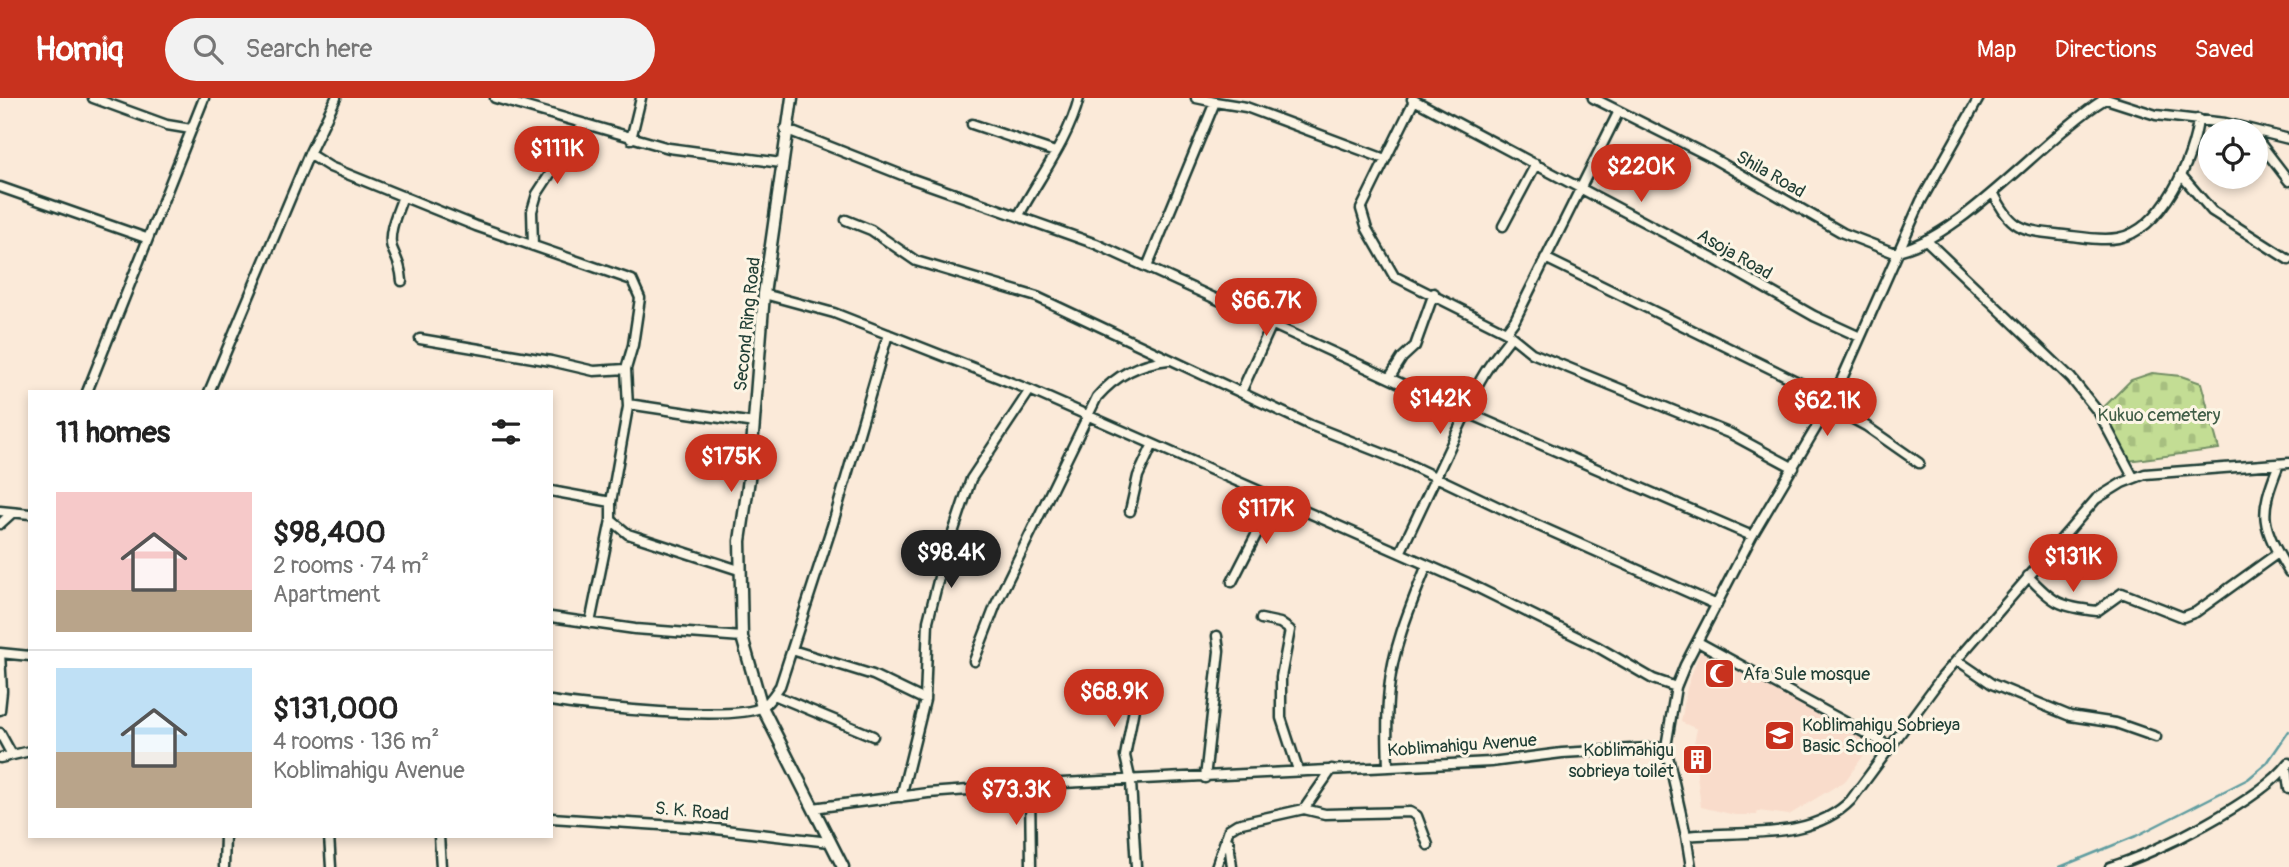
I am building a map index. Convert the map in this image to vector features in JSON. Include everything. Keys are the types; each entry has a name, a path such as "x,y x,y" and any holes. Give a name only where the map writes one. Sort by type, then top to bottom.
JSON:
{"street":[{"path":"93,98 167,125 191,129"},
{"path":"88,390 146,238 204,98"},
{"path":"210,390 309,153 335,98"},
{"path":"495,98 669,148 781,163"},
{"path":"631,139 641,98"},
{"name":"Second Ring Road","path":"792,98 785,129 764,294 739,570 742,637 762,707 843,867"},
{"path":"1018,215 1073,121 1079,98"},
{"path":"1196,98 1246,107 1385,159"},
{"name":"Shila Road","path":"1593,98 1710,156 1843,233 1884,250 1898,251"},
{"path":"1691,867 1666,747 1676,687 1752,536 1831,402 1926,191 1979,98"},
{"path":"1412,99 1363,203 1361,216 1394,276 1434,293 1508,335 1532,353 1731,434 1794,468"},
{"name":"Asoja Road","path":"1412,99 1710,257 1790,303 1860,337"},
{"path":"1898,251 1926,240 1993,192 2076,119 2104,99 2156,115 2197,120 2196,141 2181,175 2164,203 2145,224 2131,234 2116,238 2023,230 2004,215 1993,192"},
{"path":"1147,267 1215,102"},
{"path":"1400,553 1486,368 1508,335 1619,111"},
{"path":"972,124 1055,152"},
{"path":"533,246 532,211 537,194 582,125"},
{"path":"785,129 1096,244 1752,536"},
{"path":"2268,134 2289,139"},
{"path":"309,153 330,167 403,196 533,246 632,280 640,298 633,345 626,369 628,404 611,502 611,520 590,623"},
{"path":"2268,154 2289,181"},
{"path":"1503,226 1536,164"},
{"path":"2181,175 2213,211 2289,260"},
{"path":"0,187 146,238"},
{"path":"402,281 400,260 392,247 391,235 403,196"},
{"path":"846,220 871,230 899,252 933,269 1037,297 1242,390 1310,425 1437,477 1530,522 1717,605"},
{"path":"1926,240 2071,378 2099,412 2133,477"},
{"path":"1545,258 1831,402 1919,463"},
{"path":"1390,377 1402,358 1415,346 1434,293"},
{"path":"764,294 834,313 1030,390 1274,500 1427,565 1596,646 1653,679 1676,687"},
{"path":"1242,390 1272,324"},
{"path":"553,701 591,708 652,712 741,711 762,707 774,695 792,650 888,334"},
{"path":"420,339 551,360 594,371 626,369"},
{"path":"974,661 996,604 1086,416 1108,385 1142,363 1170,359"},
{"path":"901,797 925,700 931,608 968,489 980,461 1030,390"},
{"path":"628,404 754,423"},
{"path":"1130,511 1138,476 1152,446"},
{"path":"1686,836 1819,823 1844,807 1957,660 2096,499 2133,477 2157,472 2289,463"},
{"path":"2279,464 2264,512 2264,525 2289,572"},
{"path":"553,491 611,502"},
{"path":"1232,582 1274,500"},
{"path":"0,511 28,514"},
{"path":"0,524 11,514"},
{"path":"611,520 628,534 739,570"},
{"path":"2028,576 2053,602 2063,607 2097,611 2122,593 2183,617 2196,612 2278,553"},
{"path":"1388,766 1388,691 1403,629 1427,565"},
{"path":"553,617 742,637"},
{"path":"1261,619 1280,623 1290,630 1281,677 1281,718 1298,770"},
{"path":"1205,778 1219,651 1217,636"},
{"path":"1698,642 1891,747"},
{"path":"792,650 873,675 925,700"},
{"path":"0,710 0,653 28,656"},
{"path":"1957,660 1992,684 2070,716 2116,723 2156,737"},
{"path":"1136,867 1126,742 1140,677"},
{"path":"774,695 873,736"},
{"path":"0,733 11,753"},
{"name":"Koblimahigu Avenue","path":"813,808 1030,786 1491,762 1562,753 1666,747"},
{"path":"0,758 11,753 28,751"},
{"path":"2288,765 2289,789"},
{"path":"2110,867 2151,854 2232,809 2288,765"},
{"path":"1304,809 1332,769"},
{"path":"1030,786 1031,867"},
{"path":"1232,867 1229,829 1237,824 1304,809 1325,814 1410,812 1417,816 1428,845"},
{"name":"S. K. Road","path":"553,818 707,828 829,842"},
{"path":"223,867 225,838"},
{"path":"329,838 331,867"},
{"path":"439,838 441,867"},
{"path":"1216,867 1228,840"}],"shaded area":[{"name":"Koblimahigu Sobrieya Basic School","path":"1700,651 1749,673 1874,741 1846,780 1789,815 1758,811 1757,815 1735,815 1701,807 1696,767 1690,762 1697,729 1681,722 1687,688"}],"green space":[{"name":"Kukuo cemetery","path":"2152,373 2181,376 2201,383 2219,449 2128,461 2102,409 2131,380"}],"waterway":[{"path":"2060,867 2136,836 2248,779 2267,763 2289,731"}],"place":[{"name":"Afa Sule mosque","path":"1720,674"},
{"name":"Koblimahigu Sobrieya Basic School","path":"1779,735"},
{"name":"Koblimahigu sobrieya toilet","path":"1697,760"}]}
